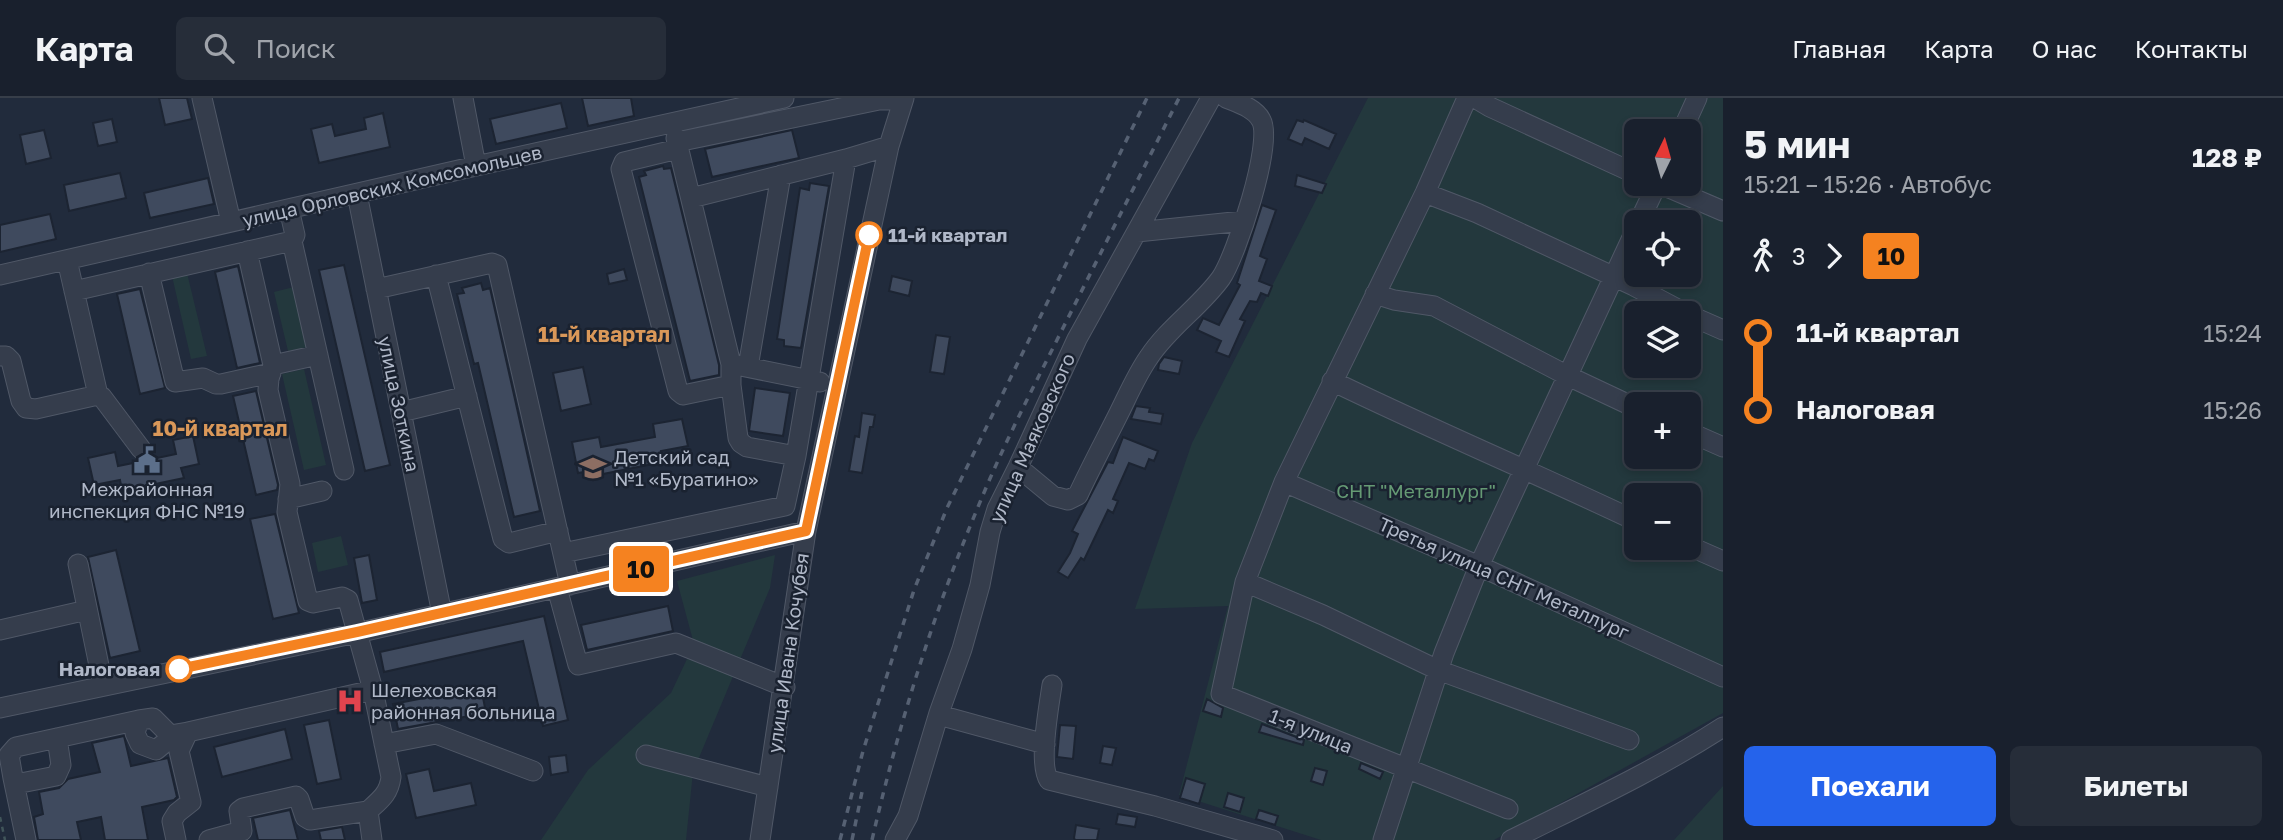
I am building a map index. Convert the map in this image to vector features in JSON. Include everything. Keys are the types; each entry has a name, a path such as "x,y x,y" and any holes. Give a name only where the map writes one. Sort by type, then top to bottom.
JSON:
{"street":[{"path":"202,98 231,222"},
{"path":"463,98 477,166"},
{"name":"улица Орловских Комсомольцев","path":"0,275 477,166 676,138 754,101 784,98"},
{"name":"улица Маяковского","path":"895,840 908,816 966,637 993,519 1077,339 1211,98"},
{"path":"1018,467 1053,496 1068,500 1078,495 1149,357 1219,280 1229,262 1243,221 1260,167 1265,134 1264,125 1256,113 1226,98"},
{"path":"1467,98 1425,193 1284,482 1245,582 1324,615 1438,670 1629,740"},
{"path":"1475,98 1501,113 1624,169"},
{"path":"1687,119 1697,98"},
{"path":"731,385 683,395 678,391 621,169 624,162 676,138 879,100 903,99"},
{"name":"улица Ивана Кочубея","path":"760,840 785,687 806,531 889,146 903,99"},
{"path":"676,138 740,366"},
{"path":"691,198 889,146"},
{"path":"563,553 782,508 788,502 846,159"},
{"path":"781,175 740,366 731,385 738,438 741,443 747,447 796,456"},
{"path":"1425,193 1477,214 1662,301"},
{"name":"улица Зоткина","path":"356,194 442,614"},
{"path":"1687,196 1723,211"},
{"path":"289,209 295,235 292,241 344,470"},
{"path":"1137,232 1243,221"},
{"path":"74,291 292,241"},
{"path":"209,840 241,832 243,829 239,811 243,808 296,796 310,820 368,811 386,795 391,777 373,690 345,597 313,603 308,601 287,512 290,484 268,390 272,369 247,251"},
{"path":"1383,840 1438,670 1479,566 1624,256"},
{"path":"66,260 98,395"},
{"path":"376,289 492,263 498,266 563,553 563,587 578,665 676,643 785,687"},
{"path":"149,273 175,382 203,378 221,384 318,355"},
{"path":"436,275 503,539 509,543 558,531"},
{"path":"1375,294 1434,306 1624,402"},
{"path":"1701,320 1723,330"},
{"path":"0,356 6,356 11,361 21,401 29,410 98,395 105,399 141,449"},
{"path":"740,366 836,384"},
{"path":"1332,381 1624,515"},
{"path":"401,412 467,396"},
{"path":"1701,437 1723,447"},
{"name":"Третья улица СНТ Металлург","path":"1284,482 1479,566 1723,677"},
{"path":"288,499 322,491"},
{"path":"0,708 442,614 806,531"},
{"path":"1701,551 1723,561"},
{"path":"78,565 103,685"},
{"name":"1-я улица","path":"1245,582 1221,694 1508,809"},
{"path":"0,630 87,610"},
{"path":"1052,685 1045,744 1045,774 1049,780 1155,806 1273,840"},
{"path":"26,840 9,755 16,747 153,718 179,733 373,690"},
{"path":"939,715 1045,744"},
{"path":"1511,840 1625,784 1685,752 1723,727"},
{"path":"176,840 172,821 177,813 191,802 179,733"},
{"path":"384,744 436,734 533,771"},
{"path":"13,778 21,783 56,776 61,765 57,738"},
{"path":"646,755 768,787"},
{"path":"368,811 372,840"}],"path":[{"path":"0,817 5,840"}],"green space":[{"name":"СНТ \"Металлург\"","path":"1368,98 1723,98 1723,713 1494,840 1321,840 1179,795 1228,606 1135,609 1192,443"},
{"path":"187,273 207,356 191,359 172,276"},
{"path":"294,287 308,347 288,351 274,292"},
{"path":"304,369 326,465 304,470 282,374"},
{"path":"341,536 348,565 318,572 312,543"},
{"path":"775,555 770,588 693,772 686,840 541,840 588,770 671,693 694,644 677,581"},
{"path":"1723,786 1723,840 1674,840"}],"building":[{"path":"159,98 187,98 192,119 165,125"},
{"path":"582,98 631,98 634,116 588,126"},
{"path":"561,103 567,128 496,144 490,119"},
{"path":"383,113 390,147 319,163 311,129 332,124 335,136 366,129 364,118"},
{"path":"112,119 117,142 98,146 93,123"},
{"path":"1297,120 1304,120 1336,134 1329,149 1305,138 1302,145 1288,139"},
{"path":"44,130 51,158 26,164 20,135"},
{"path":"792,130 799,158 712,177 705,149"},
{"path":"663,166 664,169 671,168 719,365 719,375 690,381 639,177 646,175 644,171"},
{"path":"120,173 126,198 69,211 64,185"},
{"path":"1297,175 1326,184 1322,193 1295,186"},
{"path":"208,178 214,204 150,218 144,193"},
{"path":"810,183 829,186 801,348 784,346 784,340 777,339 800,188 809,190"},
{"path":"1262,205 1276,210 1260,256 1267,259 1259,281 1272,286 1268,296 1261,293 1257,302 1250,301 1240,319 1245,321 1229,357 1216,352 1221,341 1197,330 1203,318 1219,325 1240,285 1237,283"},
{"path":"50,214 56,239 0,252 0,225"},
{"path":"344,265 390,465 365,471 319,270"},
{"path":"238,266 260,363 237,368 215,272"},
{"path":"624,269 627,280 609,284 607,274"},
{"path":"892,276 912,281 909,296 889,291"},
{"path":"481,283 483,290 490,288 540,511 514,517 478,363 474,364 457,294 464,293 462,288"},
{"path":"140,289 165,388 140,394 117,294"},
{"path":"936,335 950,337 944,374 930,372"},
{"path":"1164,357 1182,361 1179,374 1158,370"},
{"path":"583,367 591,404 561,411 553,373"},
{"path":"755,388 790,393 783,436 749,431"},
{"path":"256,391 278,485 277,490 256,495 233,396"},
{"path":"1136,406 1163,414 1161,424 1131,419"},
{"path":"862,413 875,415 873,427 870,427 862,473 849,471 855,436 859,437"},
{"path":"682,419 688,446 661,451 663,462 603,474 602,469 578,473 572,442 599,437 601,447 655,437 653,424"},
{"path":"193,436 199,464 181,468 184,478 122,491 120,480 94,485 88,458 115,452 118,466 143,461 176,454 173,440"},
{"path":"1123,437 1158,451 1154,461 1149,459 1145,469 1129,463 1113,499 1118,501 1113,513 1108,510 1084,560 1081,558 1068,578 1058,572 1078,534 1072,531 1108,462 1113,463"},
{"path":"275,514 299,613 273,619 250,519"},
{"path":"116,550 140,651 110,658 88,557"},
{"path":"369,555 377,600 362,603 354,558"},
{"path":"668,606 673,631 587,650 581,625"},
{"path":"544,616 568,720 543,726 523,641 384,672 380,652"},
{"path":"481,687 486,713 398,729 393,704"},
{"path":"1207,699 1223,708 1221,717 1203,711"},
{"path":"329,720 341,779 317,784 304,725"},
{"path":"1262,724 1304,740 1303,745 1259,732"},
{"path":"1060,725 1076,726 1073,759 1057,757"},
{"path":"285,729 292,759 222,777 214,747"},
{"path":"124,736 131,766 168,758 177,797 142,807 148,840 105,840 101,817 77,822 81,840 38,840 34,817 43,814 39,792 59,788 68,779 100,772 92,743"},
{"path":"1103,746 1116,748 1112,765 1100,763"},
{"path":"566,755 568,772 551,775 549,757"},
{"path":"1361,763 1383,772 1380,779 1359,769"},
{"path":"1315,768 1327,771 1323,785 1311,781"},
{"path":"429,769 434,791 471,783 476,805 416,818 406,774"},
{"path":"1186,778 1205,784 1199,804 1180,798"},
{"path":"1228,793 1244,798 1240,812 1224,807"},
{"path":"290,810 298,840 258,840 253,818"},
{"path":"1259,810 1278,816 1275,825 1256,819"},
{"path":"1118,814 1137,817 1135,827 1116,824"},
{"path":"1076,825 1099,829 1097,840 1075,840"},
{"path":"342,827 345,840 321,840 319,831"}],"railway":[{"path":"840,840 863,751 914,590 947,508 1147,98"},
{"path":"872,840 918,671 946,588 978,507 1021,413 1179,98"},
{"path":"852,840 862,792"}],"bus line":[{"name":"10","path":"179,669 357,632 806,531 869,235"}],"place":[{"name":"11-й квартал","path":"869,235"},
{"name":"Межрайонная инспекция ФНС №19","path":"147,460"},
{"name":"Детский сад №1 «Буратино»","path":"593,468"},
{"name":"Налоговая","path":"179,669"},
{"name":"Шелеховская районная больница","path":"350,701"}],"district":[{"name":"11-й квартал","path":"604,335"},
{"name":"10-й квартал","path":"220,429"}]}
